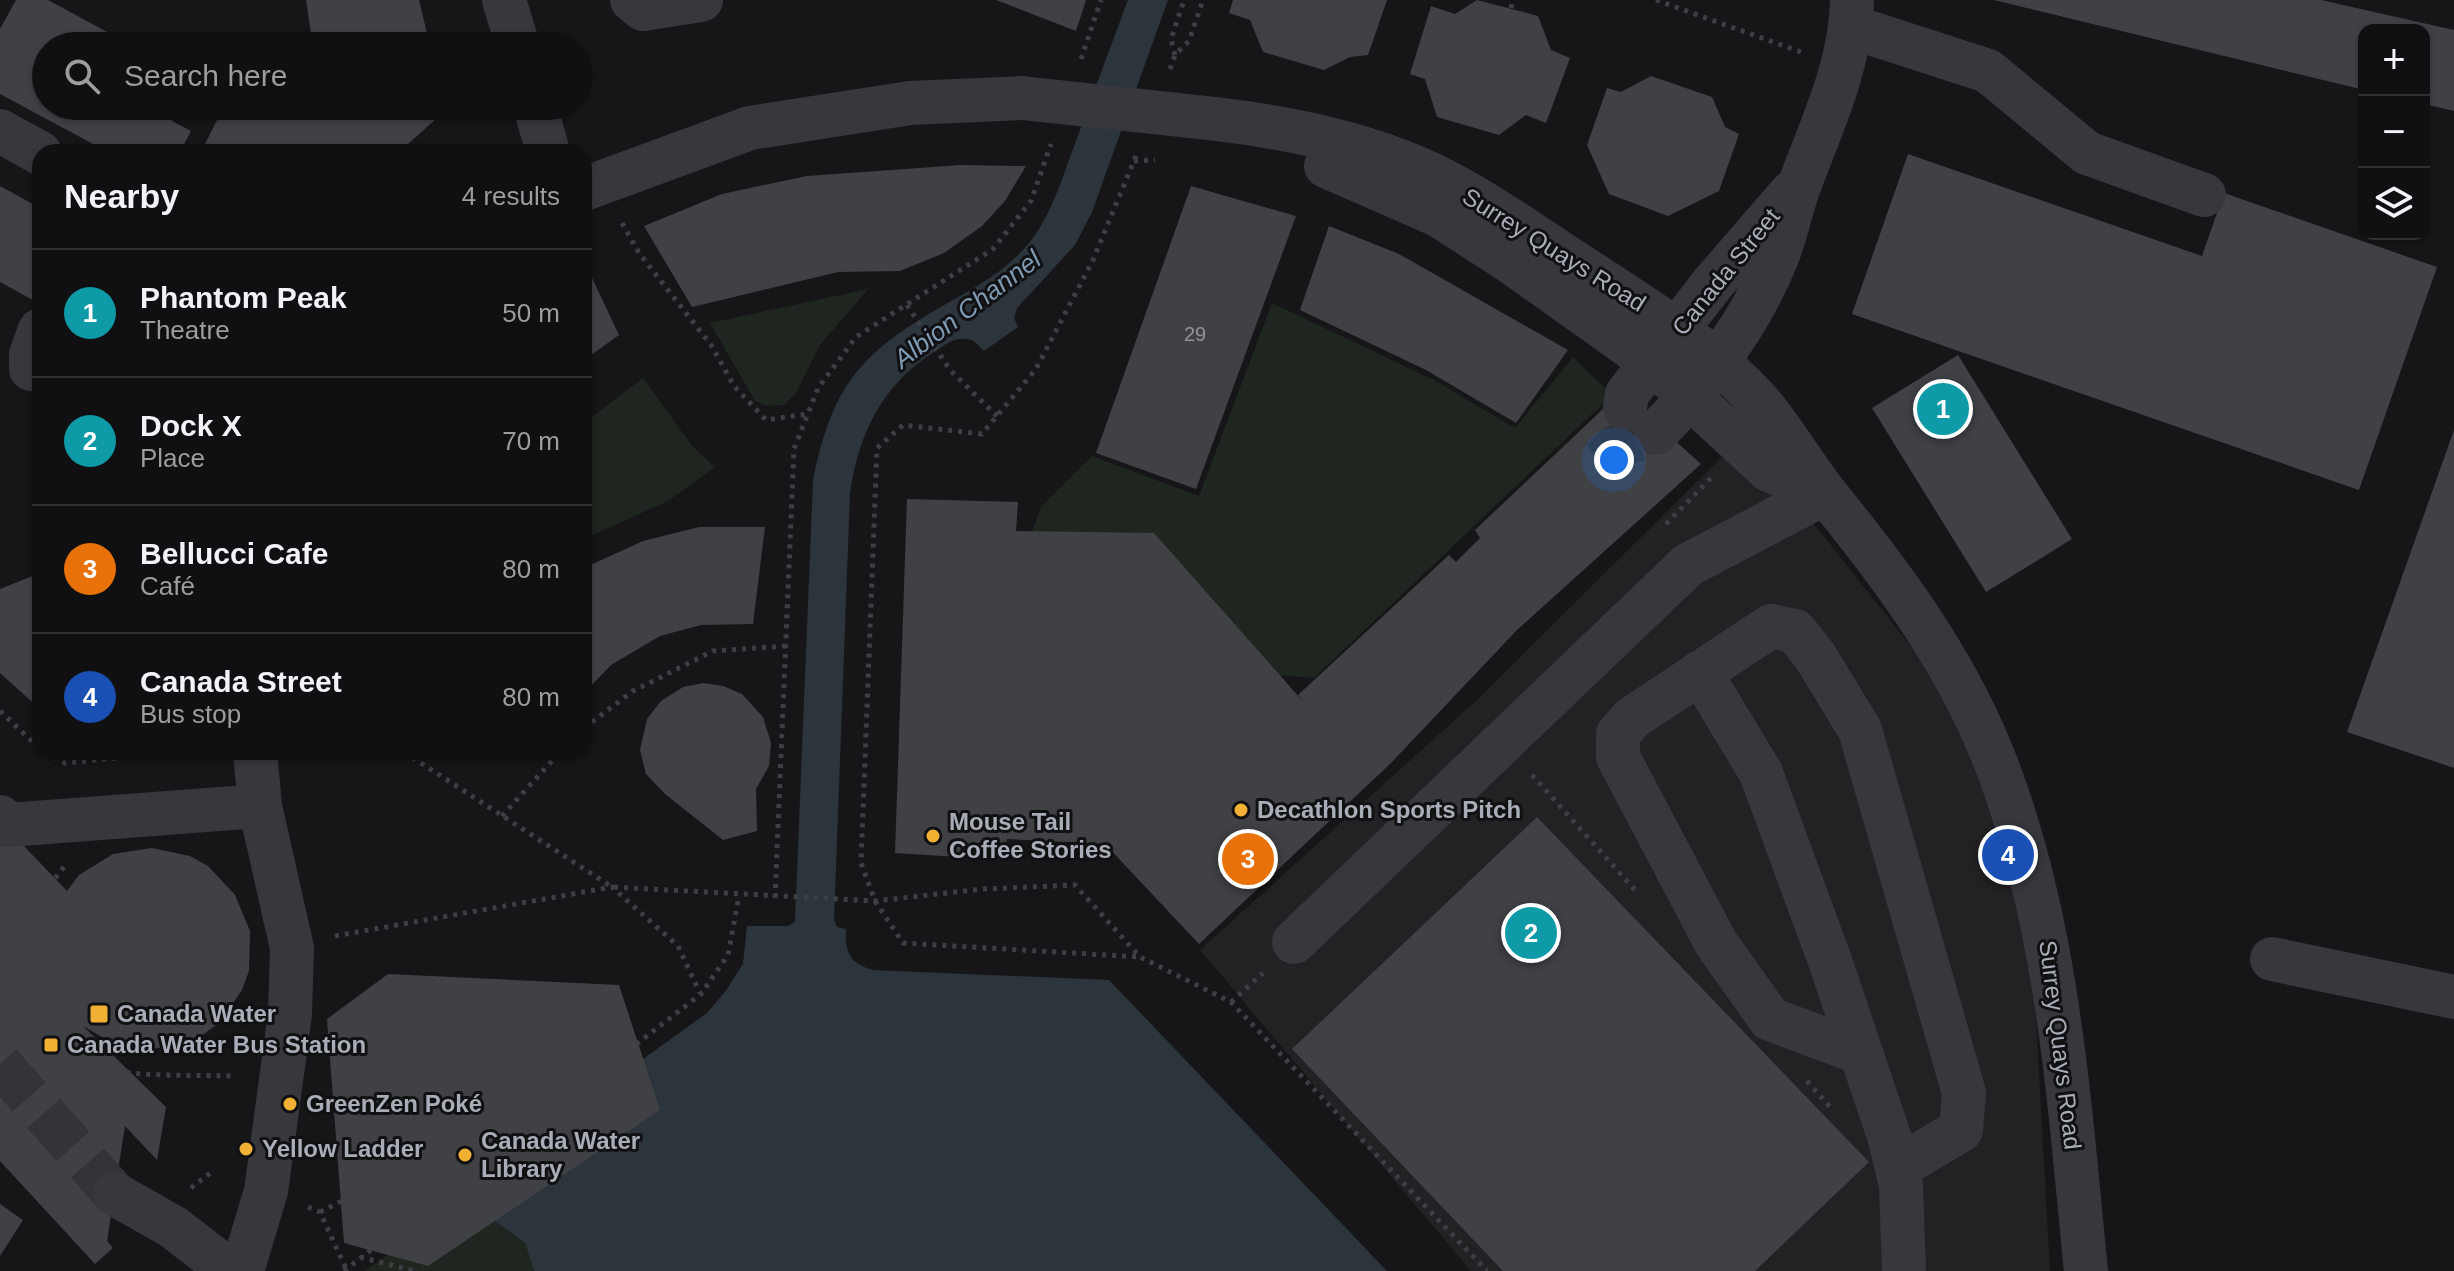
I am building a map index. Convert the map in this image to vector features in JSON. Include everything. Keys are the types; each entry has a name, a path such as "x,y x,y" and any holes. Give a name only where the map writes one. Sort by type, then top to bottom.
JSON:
{"street":[{"path":"504,0 514,32"},
{"path":"632,0 643,9 701,0"},
{"path":"1848,31 1988,71 2087,153 2204,195"},
{"name":"Canada Street","path":"1800,183 1739,252 1627,394 1641,420 1703,378 1753,308 1777,257 1800,183 1828,115 1848,31"},
{"name":"Surrey Quays Road","path":"592,186 750,128 910,103 1022,98 1297,128 1416,167 1501,213 1703,378 1760,403 1935,637 1999,772 2031,873 2056,991 2086,1271"},
{"path":"539,120 546,144"},
{"path":"0,131 32,149"},
{"path":"1294,942 1688,565 1825,493"},
{"path":"1861,1053 1770,1019 1716,943 1618,757 1618,734 1632,718 1771,626 1795,631 1815,656 1860,730 1964,1093 1961,1130 1897,1168"},
{"path":"1700,672 1761,773 1861,1053 1897,1168 1904,1271"},
{"path":"242,1271 266,1191 290,1014 292,948 260,806 256,760"},
{"path":"0,817 8,825 260,806"},
{"path":"2272,959 2454,997"},
{"path":"115,1194 173,1227 230,1271"}],"path":[{"path":"1076,72 1101,0"},
{"path":"1175,55 1171,39 1184,0"},
{"path":"1165,81 1175,55 1189,41 1203,0"},
{"path":"1511,8 1513,0"},
{"path":"1656,0 1848,31"},
{"path":"775,898 794,449 818,388 856,337 993,249 1031,201 1056,129"},
{"path":"1139,148 1093,260 1036,369 982,434 903,425 877,448 861,863 875,901 903,943 1140,957"},
{"path":"1134,161 1160,160"},
{"path":"592,187 711,345 734,386 766,420 808,414"},
{"path":"907,305 950,370 997,416"},
{"path":"592,722 633,691 713,651 786,646"},
{"path":"0,711 32,741"},
{"path":"60,760 65,763 96,760"},
{"path":"416,760 612,887 678,946 701,994"},
{"path":"502,816 553,760"},
{"path":"292,948 319,939 612,887 875,901 983,889 1075,885 1140,957 1231,1002 1487,1271"},
{"path":"381,1148 383,1180 320,1212 345,1270 701,994 728,955 739,896"},
{"path":"28,930 27,951 44,1003 66,1035 110,1069 233,1076"},
{"path":"187,1191 214,1170"},
{"path":"360,1257 414,1271"}],"shaded area":[{"path":"868,289 820,345 796,393 784,405 767,406 755,401 710,323"},
{"path":"1272,303 1434,380 1515,428 1573,357 1612,395 1314,678 1262,674 1021,562 1041,507 1092,456 1199,496"},
{"path":"643,378 693,447 715,467 668,501 592,535 592,417"},
{"path":"1727,452 1807,515 1940,683 2029,892 2050,1271 1471,1271 1200,950 1478,699"},
{"path":"488,1216 525,1243 534,1271 365,1271 387,1255"}],"water":[{"name":"Albion Channel","path":"1128,0 1168,0 1092,212 1075,245 1017,308 1014,318 1018,327 984,351 974,341 953,340 900,380 876,412 860,450 850,493 834,920 837,927 846,929 850,956 873,970 1109,980 1387,1271 534,1271 525,1243 488,1216 643,1059 707,1013 743,964 747,926 788,926 795,922 813,481 830,420 841,395 855,374 892,338 1001,270 1037,232 1056,195"}],"building":[{"path":"16,0 48,0 107,32 32,32 32,111 0,94 0,29"},
{"path":"306,0 419,0 427,32 311,32"},
{"path":"996,0 1086,0 1076,31"},
{"path":"1233,0 1387,0 1368,55 1350,57 1324,70 1263,52 1250,20 1229,13"},
{"path":"1477,0 1538,16 1551,50 1570,58 1546,123 1526,115 1499,135 1437,117 1425,79 1410,74 1431,6 1455,14"},
{"path":"1994,0 2321,0 2427,24 2358,24 2358,89"},
{"path":"2430,25 2454,30 2454,111 2430,105"},
{"path":"1651,76 1712,97 1725,127 1739,134 1719,191 1668,216 1609,194 1587,145 1607,88 1621,92"},
{"path":"48,120 173,120 191,131 184,144 93,144"},
{"path":"217,120 435,120 408,144 205,144"},
{"path":"1908,154 2202,256 2224,193 2437,267 2359,490 1852,314"},
{"path":"961,165 1026,166 1005,201 982,226 944,253 900,271 838,272 692,307 644,226 722,194 807,176"},
{"path":"0,186 32,204 32,300 0,282"},
{"path":"1191,186 1296,216 1196,489 1096,453"},
{"path":"1329,226 1399,254 1568,350 1516,423 1426,370 1300,310"},
{"path":"592,278 619,335 592,354"},
{"path":"1958,355 2072,539 1986,592 1872,408"},
{"path":"1621,392 1701,464 1517,630 1391,763 1199,944 1105,844 1007,839 1006,860 895,853 907,499 1018,502 1016,531 1154,533 1308,707 1298,695 1449,555 1456,562 1480,538 1475,530"},
{"path":"2454,430 2454,768 2347,732"},
{"path":"699,527 765,527 753,624 701,625 660,636 611,665 592,685 592,564 643,541"},
{"path":"32,576 32,702 0,673 0,589"},
{"path":"703,683 723,686 742,694 763,717 771,743 769,766 756,789 757,831 723,840 665,794 646,774 640,750 647,719 661,701 683,687"},
{"path":"1537,817 1869,1162 1755,1271 1503,1271 1292,1049"},
{"path":"0,821 67,891 79,875 113,854 152,848 190,856 208,866 235,895 250,931 249,971 242,990 220,1022 204,1034 186,1043 147,1050 109,1041 83,1026 166,1107 157,1160 125,1126 107,1241 113,1248 95,1264 0,1161"},
{"name":"Canada Water Library","path":"388,974 619,985 660,1110 428,1266 344,1243 327,1019"},
{"path":"0,1204 23,1220 0,1256"}],"tunnel":[{"path":"1601,461 1617,446 1656,433"},
{"path":"0,1064 115,1194"}],"place":[{"name":"Phantom Peak","path":"1943,409"},
{"name":"Decathlon Sports Pitch","path":"1241,810"},
{"name":"Mouse Tail Coffee Stories","path":"933,836"},
{"name":"Canada Street","path":"2008,855"},
{"name":"Bellucci Cafe","path":"1248,859"},
{"name":"Dock X","path":"1531,933"},
{"name":"Canada Water","path":"99,1014"},
{"name":"Canada Water Bus Station","path":"51,1045"},
{"name":"GreenZen Poké","path":"290,1104"},
{"name":"Yellow Ladder","path":"246,1149"},
{"name":"Canada Water Library","path":"465,1155"}]}
